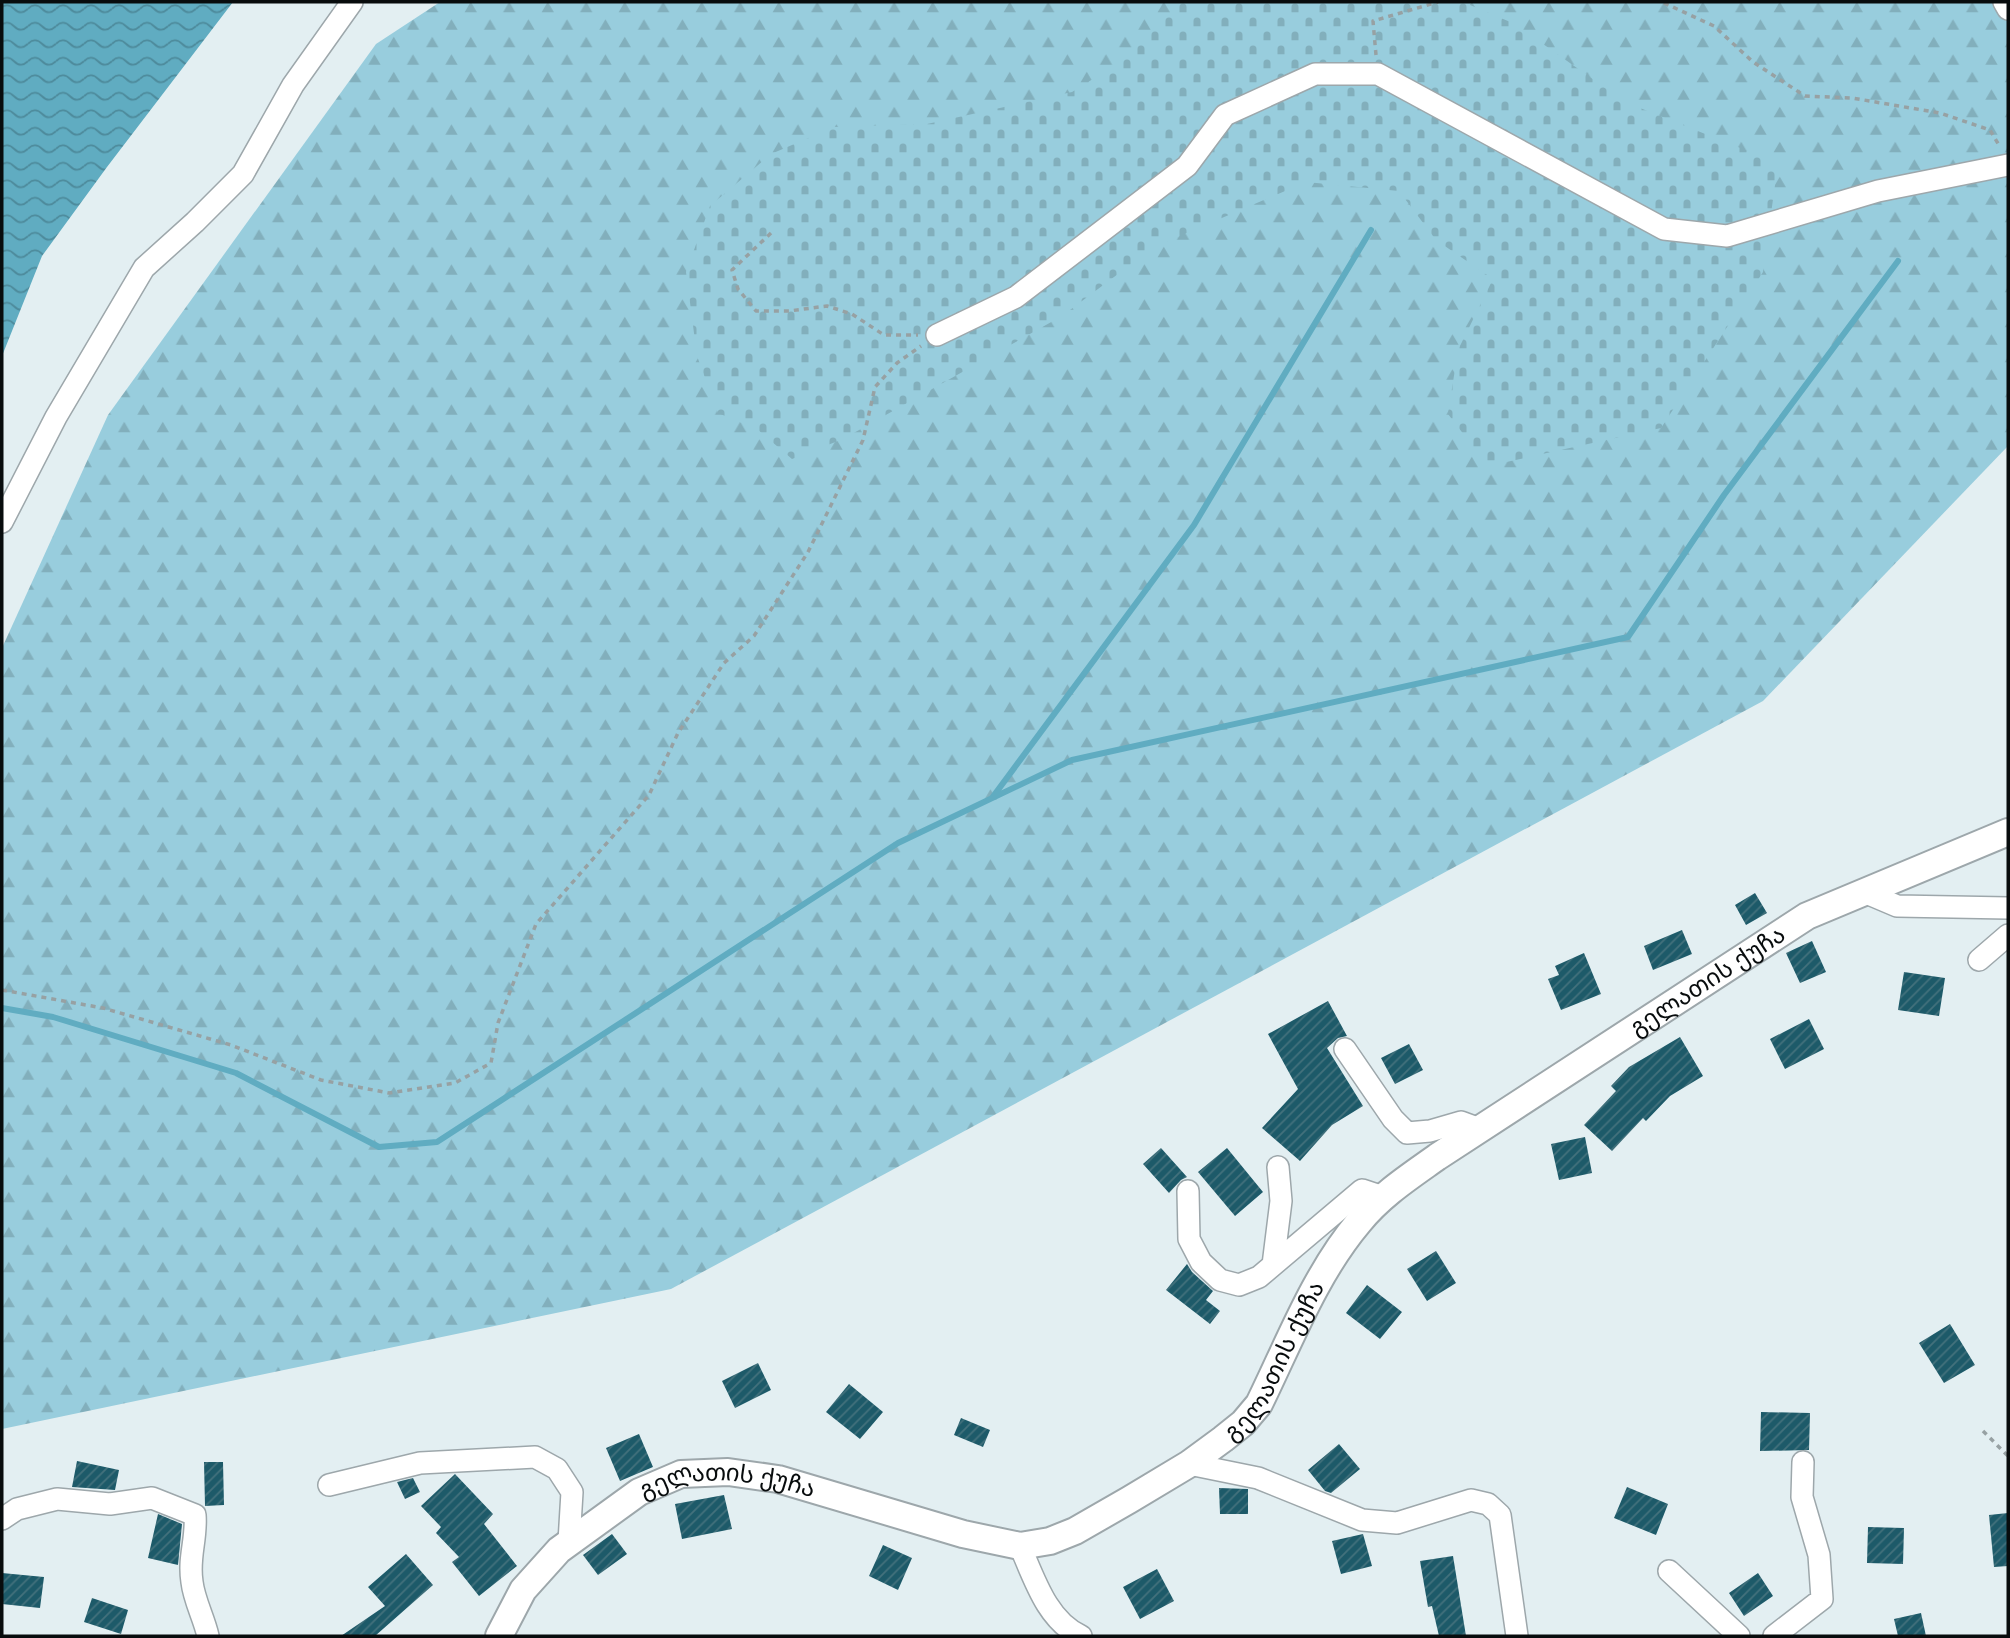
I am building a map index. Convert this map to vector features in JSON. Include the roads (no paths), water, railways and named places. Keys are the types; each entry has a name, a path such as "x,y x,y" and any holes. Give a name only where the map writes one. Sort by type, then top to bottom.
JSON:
{"main road":[{"name":"გელათის ქუჩა","path":"499,1636 523,1590 559,1550 639,1492 681,1474 728,1472 778,1479 963,1534 1020,1546 1050,1541 1075,1531 1189,1464 1243,1423 1259,1404 1338,1248 1383,1197 1437,1157 1807,916 2008,832"}],"street":[{"path":"2,522 56,417 144,268 243,174 293,85 352,2"},
{"path":"2004,2 2008,9"},
{"path":"937,335 1016,297 1176,175 1187,166 1225,115 1315,75 1378,75 1664,229 1727,236 2005,157"},
{"path":"1864,892 1897,906 2008,908"},
{"path":"1979,960 2008,936"},
{"path":"1345,1049 1393,1119 1407,1133 1430,1131 1461,1122 1480,1129"},
{"path":"1273,1265 1280,1201 1278,1167"},
{"path":"1188,1191 1189,1239 1201,1262 1220,1280 1239,1285 1259,1278 1362,1190 1383,1197"},
{"path":"329,1485 420,1463 535,1457 557,1469 572,1492 569,1542"},
{"path":"1774,1636 1822,1599 1819,1555 1802,1497 1803,1462"},
{"path":"1189,1464 1258,1478 1362,1520 1397,1523 1471,1500 1489,1504 1500,1515 1517,1636"},
{"path":"2,1519 17,1508 57,1499 110,1504 152,1498 195,1516 197,1532 190,1552 192,1584 208,1636"},
{"path":"1020,1546 1041,1595 1058,1620 1081,1636"},
{"path":"1668,1572 1740,1636"}],"water":[{"path":"2,2 233,2 42,256 2,356"}],"waterway":[{"path":"992,798 1194,525 1371,230"},
{"path":"2,1008 53,1017 236,1073 379,1147 437,1142 898,843 1072,760 1628,637 1724,495 1898,261"}]}
